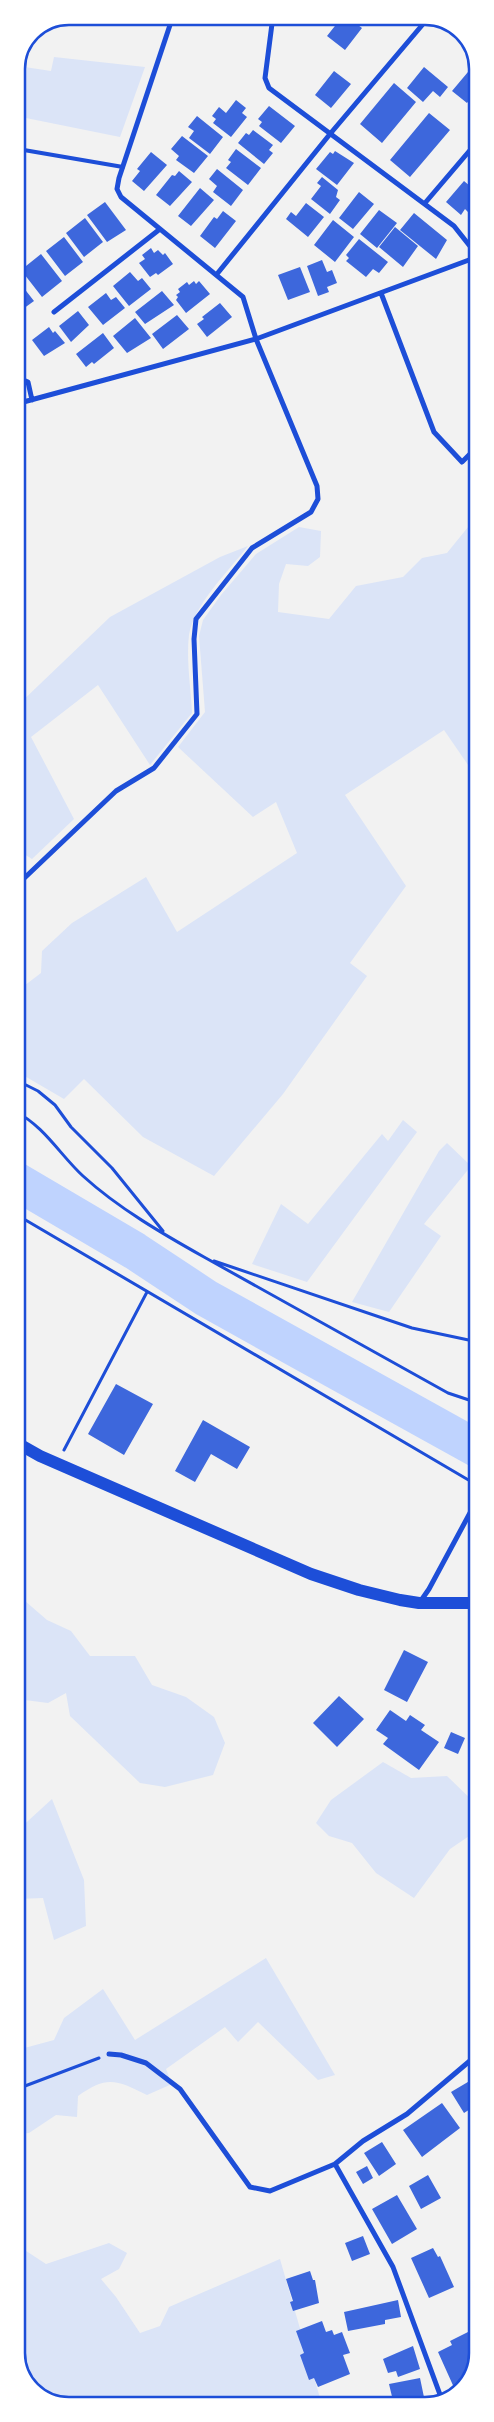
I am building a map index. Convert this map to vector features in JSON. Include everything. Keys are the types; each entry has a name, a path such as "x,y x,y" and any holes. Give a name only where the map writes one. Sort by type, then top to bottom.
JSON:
{"main road":[{"path":"25,1448 57,1464 311,1574 358,1590 419,1603 469,1603"}],"street":[{"path":"25,877 116,791 154,768 198,714 194,639 196,619 252,548 311,512 318,500 317,486 256,339 242,297 217,274 121,198 117,189 170,25"},
{"path":"271,25 266,78 269,88 425,203 454,226 469,246"},
{"path":"217,274 330,134 422,25"},
{"path":"425,203 469,151"},
{"path":"54,312 160,229"},
{"path":"25,402 256,339 469,259"},
{"path":"381,293 434,432 462,462 469,455"},
{"path":"25,381 28,382 32,400"},
{"path":"419,1603 429,1589 469,1515"},
{"path":"109,2054 121,2055 146,2063 180,2089 250,2187 270,2191 335,2164 364,2141 407,2114 469,2062"},
{"path":"335,2164 393,2267 440,2395"}],"lane":[{"path":"25,150 123,167"}],"path":[{"path":"25,1084 38,1091 55,1105 71,1127 112,1168 164,1233"},
{"path":"25,1119 40,1130 83,1176 105,1194 164,1233 448,1393 469,1400"},
{"path":"25,1220 469,1480"},
{"path":"204,1257 412,1328 469,1340"},
{"path":"57,1464 147,1292"},
{"path":"25,2086 109,2054"}],"shaded area":[{"path":"54,57 145,67 120,137 25,118 25,67 51,71"},
{"path":"469,526 469,766 444,730 345,795 406,886 350,963 367,976 283,1094 214,1176 143,1137 84,1079 64,1099 25,1076 25,985 41,973 42,951 72,923 146,877 177,932 297,853 276,802 253,817 178,747 205,712 199,636 203,620 221,595 256,554 299,527 321,531 320,557 308,566 286,564 279,584 278,612 329,619 356,586 403,577 422,558 447,553"},
{"path":"248,546 213,588 192,623 188,654 192,713 150,765 98,685 31,737 74,819 32,859 25,855 25,698 110,617 220,557"},
{"path":"403,1120 417,1132 307,1282 252,1264 281,1204 308,1224 382,1134 388,1141"},
{"path":"447,1143 469,1164 469,1168 424,1224 441,1236 389,1312 352,1302 439,1151"},
{"path":"25,1601 47,1620 71,1631 90,1656 135,1656 152,1685 186,1697 214,1717 225,1743 213,1775 165,1787 140,1783 70,1716 66,1693 48,1703 25,1700"},
{"path":"383,1762 411,1778 447,1776 469,1797 469,1836 450,1849 414,1898 376,1873 352,1843 329,1836 316,1823 331,1800"},
{"path":"52,1799 84,1880 86,1926 54,1940 43,1898 25,1899 25,1824"},
{"path":"266,1958 335,2075 318,2080 258,2022 238,2042 225,2027 166,2069 172,2084 147,2095 120,2083 105,2082 88,2089 78,2096 77,2117 56,2115 29,2133 25,2133 25,2048 54,2040 64,2018 103,1989 135,2040"},
{"path":"109,2243 127,2253 119,2269 101,2279 116,2297 140,2333 160,2326 169,2307 280,2259 320,2397 66,2397 52,2394 34,2380 27,2367 25,2358 25,2250 46,2264"}],"building":[{"path":"336,25 358,25 362,28 345,50 327,36"},
{"path":"424,67 448,87 440,97 433,91 423,102 407,88"},
{"path":"334,71 351,84 331,108 315,95"},
{"path":"469,71 469,100 467,103 452,91"},
{"path":"394,83 416,102 382,143 360,124"},
{"path":"236,100 246,108 242,113 247,117 231,137 213,123 216,119 212,116 219,107 226,113"},
{"path":"269,106 295,126 281,143 259,126 262,122 258,119"},
{"path":"429,113 450,130 410,177 390,160"},
{"path":"197,116 223,137 210,154 189,138 194,131 188,127"},
{"path":"253,130 273,145 269,150 273,153 264,164 238,143 246,133 249,135"},
{"path":"182,136 208,156 194,173 176,160 179,156 171,149"},
{"path":"236,149 261,168 248,185 226,168 231,162 228,160"},
{"path":"335,151 354,163 337,185 316,169 330,152 333,154"},
{"path":"151,152 167,165 144,191 132,181 140,171 137,169"},
{"path":"217,169 243,190 231,206 213,192 217,186 209,179"},
{"path":"179,171 192,182 170,206 156,195 172,175 175,176"},
{"path":"322,177 338,190 336,197 340,200 330,214 311,199 321,186 317,183"},
{"path":"464,181 469,185 468,212 465,209 461,215 446,202"},
{"path":"200,188 214,200 191,226 178,216"},
{"path":"359,192 374,204 353,229 339,218"},
{"path":"105,202 126,230 107,242 87,215"},
{"path":"306,203 324,217 308,237 286,219 291,212 296,216"},
{"path":"379,210 397,223 377,248 360,234"},
{"path":"223,211 236,221 215,248 200,236 214,217 217,219"},
{"path":"414,213 447,240 436,259 400,230"},
{"path":"85,218 103,242 84,257 66,233"},
{"path":"333,220 354,237 335,262 314,245"},
{"path":"395,227 418,246 403,267 379,247"},
{"path":"64,237 83,262 65,276 46,251"},
{"path":"359,239 388,262 379,273 373,269 366,277 346,261 349,258 346,255"},
{"path":"151,248 154,253 158,250 163,255 165,253 173,264 158,275 156,273 150,277 139,263 145,259 142,255"},
{"path":"41,254 62,281 42,297 25,275 25,267"},
{"path":"322,260 327,272 332,270 337,283 327,287 329,292 318,296 307,266"},
{"path":"300,267 310,292 288,300 278,275"},
{"path":"130,272 138,281 142,278 151,289 129,306 113,286"},
{"path":"194,281 196,284 199,281 210,294 186,313 176,300 178,297 176,295 180,292 178,289 187,282 189,285"},
{"path":"25,290 34,301 25,308"},
{"path":"162,291 174,305 145,324 135,312"},
{"path":"106,293 111,300 116,297 125,308 103,325 88,307"},
{"path":"220,303 232,317 207,337 197,324 204,319 202,317"},
{"path":"78,311 89,325 71,342 59,326"},
{"path":"177,315 189,329 163,349 152,334"},
{"path":"135,318 151,338 127,353 113,336"},
{"path":"49,327 65,343 44,356 32,340"},
{"path":"103,333 114,348 94,364 92,362 86,367 76,354"},
{"path":"116,1384 153,1404 124,1455 88,1434"},
{"path":"203,1420 250,1447 237,1469 211,1454 195,1482 175,1471"},
{"path":"404,1650 428,1662 407,1702 384,1690"},
{"path":"339,1696 364,1719 337,1747 313,1723"},
{"path":"390,1710 406,1721 410,1715 425,1725 421,1730 439,1742 419,1770 383,1744 388,1738 376,1730"},
{"path":"451,1732 465,1738 458,1754 444,1748"},
{"path":"469,2081 469,2110 464,2113 451,2092"},
{"path":"442,2103 460,2128 422,2157 403,2130"},
{"path":"382,2142 396,2164 379,2176 364,2153"},
{"path":"367,2166 373,2178 363,2184 356,2172"},
{"path":"428,2175 441,2198 421,2209 409,2186"},
{"path":"397,2195 417,2229 392,2244 372,2209"},
{"path":"363,2236 370,2254 352,2261 345,2243"},
{"path":"433,2248 438,2257 440,2256 454,2287 429,2298 411,2258"},
{"path":"310,2271 313,2280 315,2280 319,2303 293,2311 290,2302 293,2301 286,2279"},
{"path":"398,2300 401,2317 385,2320 385,2324 348,2331 344,2312"},
{"path":"322,2321 326,2332 332,2330 334,2335 342,2332 350,2353 343,2355 350,2374 318,2387 314,2378 309,2380 300,2355 304,2353 296,2331"},
{"path":"468,2332 469,2334 467,2367 453,2386 438,2352 452,2345 450,2341"},
{"path":"413,2346 420,2369 398,2377 396,2371 388,2373 383,2359"},
{"path":"420,2378 424,2397 392,2397 389,2384"}],"waterway":[{"path":"25,1186 135,1251 206,1298 469,1444"}]}
